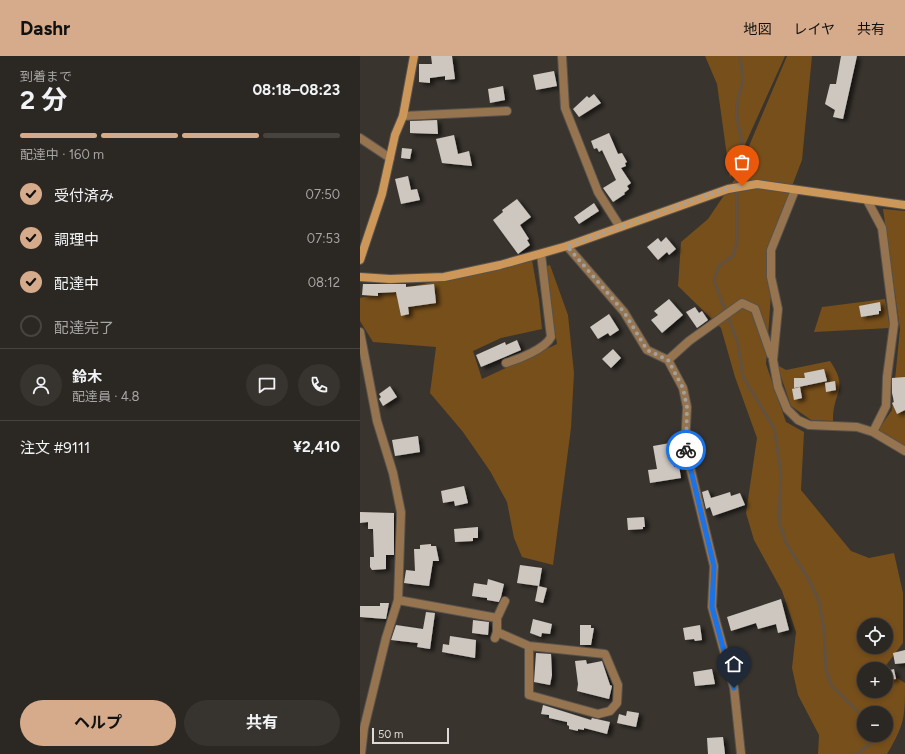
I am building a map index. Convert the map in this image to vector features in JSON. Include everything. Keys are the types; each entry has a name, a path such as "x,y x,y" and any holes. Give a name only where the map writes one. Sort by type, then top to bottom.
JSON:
{"street":[{"path":"360,260 382,194 395,135 403,116 414,56"},
{"path":"562,56 565,108 598,192 620,227"},
{"path":"403,116 507,111"},
{"path":"360,138 390,158"},
{"path":"360,277 444,277 541,254 728,188 757,184 905,205"},
{"path":"773,360 778,309 771,277 771,250 795,190"},
{"path":"867,200 882,228 894,324 887,377 886,406 873,432"},
{"path":"567,246 624,312 647,350 668,360 683,388 687,407 685,446 714,566 712,607 734,688 741,754"},
{"path":"506,363 519,359 548,343 551,337 541,254"},
{"path":"668,360 689,341 742,303 755,309 773,360 778,387 787,409 798,420 809,425 857,427 873,432 905,451"},
{"path":"360,332 377,421 393,474 401,512 398,600 386,638 364,728 360,754"},
{"path":"398,600 498,618"},
{"path":"505,601 498,618 496,635 529,646 605,654 618,684 617,703 610,711 598,714 529,695 529,646"}],"shaded area":[{"path":"705,56 785,56 730,178 717,84"},
{"path":"787,56 812,56 802,160 766,254 771,294 766,364 786,422 804,432 801,490 851,551 869,558 894,553 903,593 903,643 889,662 857,662 857,698 893,698 893,675 905,683 903,720 901,727 887,754 818,754 819,735 798,695 792,668 796,632 782,591 754,540 746,513 757,438 735,377 721,328 678,286 681,242 708,219 735,179"},
{"path":"883,209 905,211 905,447 878,430 892,410 900,329"},
{"path":"532,260 542,329 501,338 473,351 482,379 557,344 545,267 550,265 568,315 574,373 571,428 553,565 522,557 514,538 507,502 490,471 463,432 430,393 436,347 373,342 360,321 360,298"},
{"path":"885,299 890,328 814,332 822,307"},
{"path":"830,361 839,379 839,391 833,411 833,421 811,420 791,406 777,365 786,370"}],"building":[{"path":"431,56 452,56 455,79 445,80 445,76 430,78 430,83 419,82 419,64 432,64"},
{"path":"841,56 857,56 843,119 833,117 835,110 825,104 830,84 836,84"},
{"path":"554,71 557,86 536,90 533,75"},
{"path":"503,86 505,100 490,103 488,89"},
{"path":"594,94 601,103 579,117 573,109 587,96 589,98"},
{"path":"437,120 438,134 410,133 410,121"},
{"path":"609,133 618,154 622,153 627,162 625,163 626,166 621,168 631,183 627,186 629,189 624,193 625,194 613,202 603,188 616,180 602,150 599,152 597,148 594,149 591,141"},
{"path":"454,135 458,154 469,151 472,166 442,163 436,139"},
{"path":"402,148 412,149 410,159 401,158"},
{"path":"408,176 411,190 417,189 420,200 401,204 395,179"},
{"path":"517,199 531,217 520,225 529,239 527,240 530,245 518,254 493,220 503,212 502,210"},
{"path":"594,203 599,211 579,224 574,217"},
{"path":"666,237 676,249 669,255 667,252 658,260 647,247 658,238 661,242"},
{"path":"363,284 406,284 406,287 434,284 436,303 408,307 409,314 401,316 396,292 378,293 378,296 362,295"},
{"path":"669,299 683,315 662,333 651,320 658,315 654,311"},
{"path":"880,302 881,311 879,311 879,314 861,317 859,306"},
{"path":"695,307 699,313 702,311 708,320 697,328 686,312"},
{"path":"609,314 619,330 610,336 608,333 598,339 590,327"},
{"path":"517,340 521,350 481,367 476,355 505,342 506,345"},
{"path":"613,349 621,358 611,368 602,359"},
{"path":"824,369 827,381 794,388 794,378 805,378 804,373"},
{"path":"905,377 905,410 897,414 892,403 894,402 892,393 892,378"},
{"path":"835,381 836,390 826,392 825,383"},
{"path":"390,386 397,397 383,406 379,399 381,397 379,394"},
{"path":"800,387 802,398 794,400 792,389"},
{"path":"418,436 420,452 395,456 392,440"},
{"path":"670,443 674,467 679,466 681,478 650,483 648,470 657,469 653,446"},
{"path":"464,486 468,503 455,506 454,501 443,503 441,491"},
{"path":"708,490 711,498 730,492 731,496 740,493 745,505 713,516 710,507 706,509 702,492"},
{"path":"360,512 394,513 394,555 386,555 386,569 372,570 370,567 370,557 374,557 373,529 368,529 368,522 360,523"},
{"path":"644,517 645,527 643,527 643,529 628,530 627,518"},
{"path":"478,527 478,538 473,538 473,541 455,542 454,529"},
{"path":"431,544 431,546 436,546 439,561 433,561 429,586 404,583 406,570 415,571 414,549 420,549 420,545"},
{"path":"520,565 542,568 539,586 517,583"},
{"path":"488,579 504,584 499,602 487,600 487,598 472,596 474,583 487,585"},
{"path":"538,586 547,588 543,603 535,601"},
{"path":"781,599 789,630 778,633 776,624 758,629 756,623 731,631 727,617"},
{"path":"380,603 389,603 386,619 360,617 360,606 380,606"},
{"path":"426,612 435,613 430,649 417,647 418,643 391,640 396,625 423,629"},
{"path":"533,619 552,624 550,634 542,633 541,637 530,633"},
{"path":"473,620 489,622 488,635 472,633"},
{"path":"580,625 591,625 591,628 594,628 591,645 580,645"},
{"path":"700,625 702,640 685,640 683,628"},
{"path":"450,636 476,640 475,658 442,652 443,644 449,645"},
{"path":"905,650 905,663 895,664 893,653"},
{"path":"536,653 551,654 552,675 550,685 534,682"},
{"path":"586,660 587,664 602,661 610,685 612,686 609,699 577,691 578,684 575,661"},
{"path":"712,669 715,684 695,686 693,672"},
{"path":"894,669 896,679 893,679"},
{"path":"543,705 591,720 592,718 610,722 607,734 584,728 584,730 578,729 578,731 569,729 567,722 549,718 549,715 541,714"},
{"path":"627,711 639,713 636,727 617,723 619,714 626,716"},
{"path":"723,737 725,754 708,754 707,738"}],"waterway":[{"path":"740,56 743,80 737,103 737,119 742,142 737,156 737,242 733,256 719,266 714,281 738,344 743,377 774,428 781,472 779,521 786,543 809,580 819,601 824,630 826,670 831,685 857,711"},
{"path":"857,754 871,742"}],"way so far":[{"path":"686,450 687,407 683,388 668,360 647,350 624,312 567,246 728,188 742,186"}],"route":[{"path":"686,450 714,566 712,607 734,688"}]}
